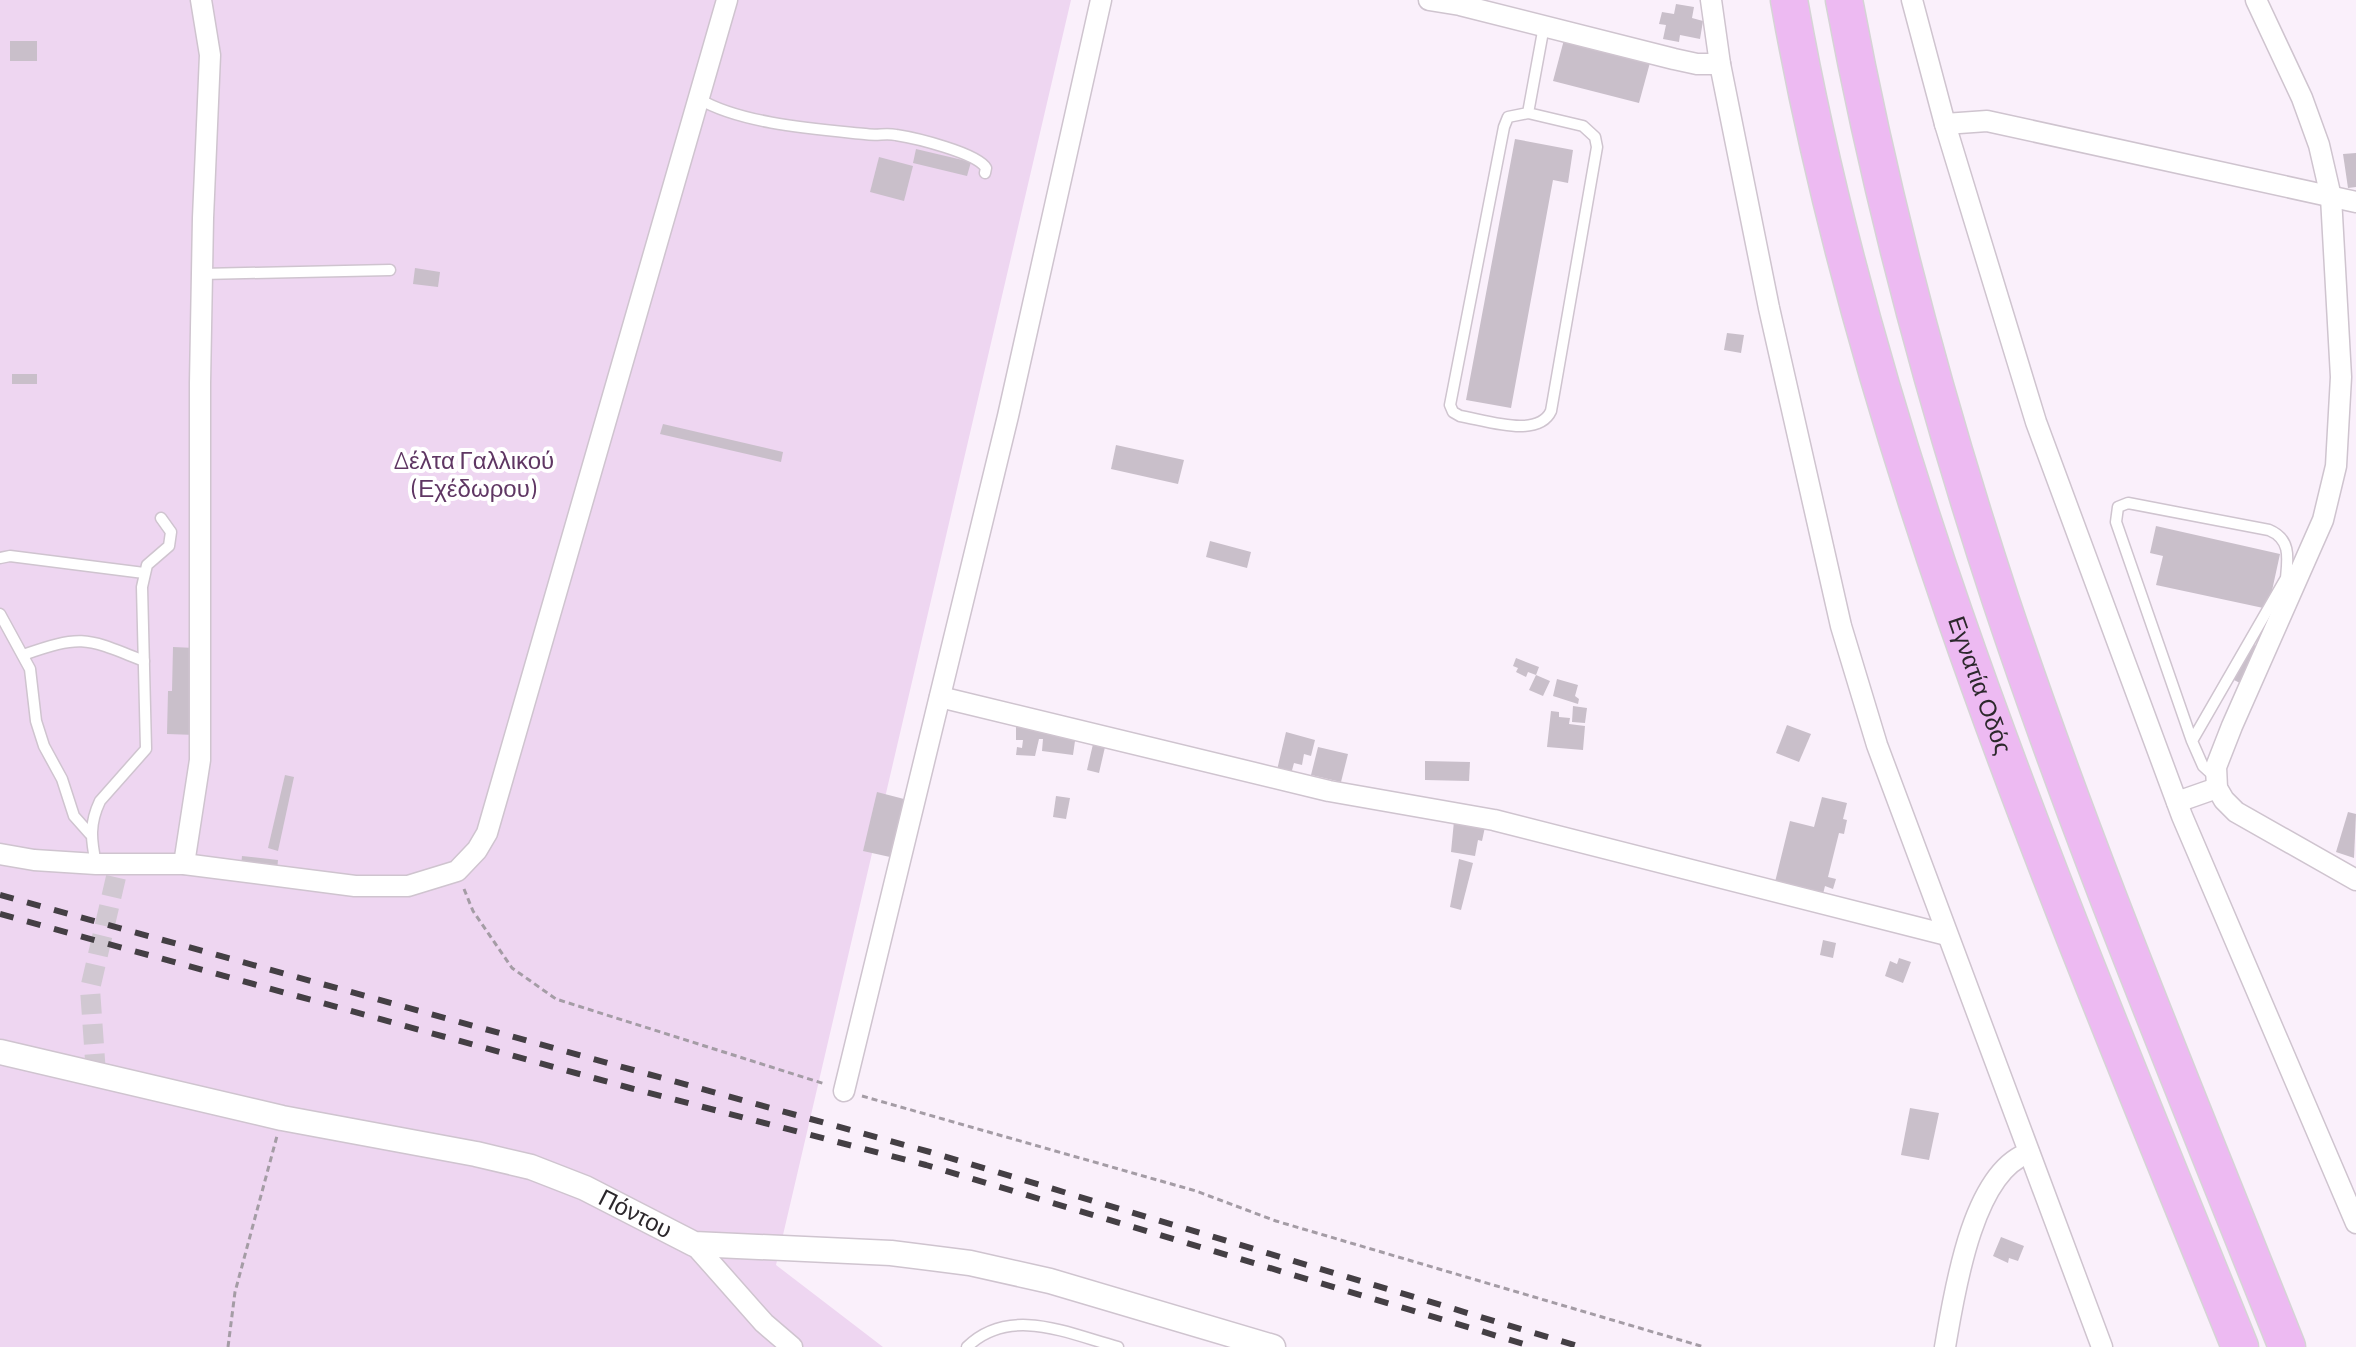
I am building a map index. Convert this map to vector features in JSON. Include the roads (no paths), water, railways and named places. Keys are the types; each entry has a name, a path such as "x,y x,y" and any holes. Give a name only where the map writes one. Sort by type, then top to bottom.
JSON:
{"highway":[{"name":"Εγνατία Οδός","path":"1789,0 1812,123 1836,224 1892,424 1923,520 1991,721 2029,822 2240,1347"},
{"name":"Εγνατία Οδός","path":"1844,0 1864,109 1913,306 2001,601 2105,888 2287,1347"}],"street":[{"path":"184,864 200,760 202,274 210,55 201,0"},
{"path":"0,854 34,860 96,864 184,864 355,886 408,886 457,871 477,850 487,833 727,0"},
{"path":"844,1091 1039,282 1101,0"},
{"path":"1429,0 1674,59 1697,64 1720,64"},
{"path":"1711,0 1720,64 1769,308 1841,626 1877,745 2102,1347"},
{"path":"1912,0 1945,124 2036,422 2177,802 2356,1223"},
{"path":"2256,0 2302,98 2319,145 2331,197 2341,377 2336,466 2323,520 2232,726 2216,782 2224,800 2236,812 2356,880"},
{"path":"1945,124 1987,121 2356,202"},
{"path":"940,697 1329,791 1494,820 1947,935"},
{"path":"2177,802 2216,782"},
{"name":"Πόντου","path":"0,1052 282,1118 531,1167 585,1188 694,1244 891,1253 970,1263 1050,1281 1273,1347"},
{"path":"1945,1347 1955,1288 1980,1209 2008,1164 2016,1157 2029,1153"},
{"path":"694,1244 764,1323 792,1347"}],"lane":[{"path":"1528,113 1544,26"},
{"path":"699,99 715,108 745,117 870,135 894,134 975,158 982,162 985,173"},
{"path":"1528,113 1583,126 1595,137 1597,147 1551,411 1547,420 1540,425 1528,427 1460,416 1453,412 1450,405 1504,127 1508,117 1528,113"},
{"path":"202,274 390,270"},
{"path":"2192,741 2286,578 2287,548 2282,538 2269,530 2128,503 2118,507 2116,522 2192,741 2203,766 2216,782"},
{"path":"96,864 90,834 100,801 146,749 144,573 147,565 169,546 171,532 161,518"},
{"path":"0,558 10,556 144,573"},
{"path":"0,614 33,680 36,721 44,746 62,779 74,816 90,834"},
{"path":"23,655 76,640 90,640 144,661"},
{"path":"967,1347 994,1329 1012,1324 1030,1324 1118,1347"}],"tunnel":[{"path":"96,1074 90,989 119,864"}],"railway":[{"path":"0,895 930,1152 1581,1347"},
{"path":"0,914 630,1088 926,1165 1534,1347"}],"park label":[{"name":"Δέλτα Γαλλικού (Εχέδωρου)","path":"474,475"}]}
